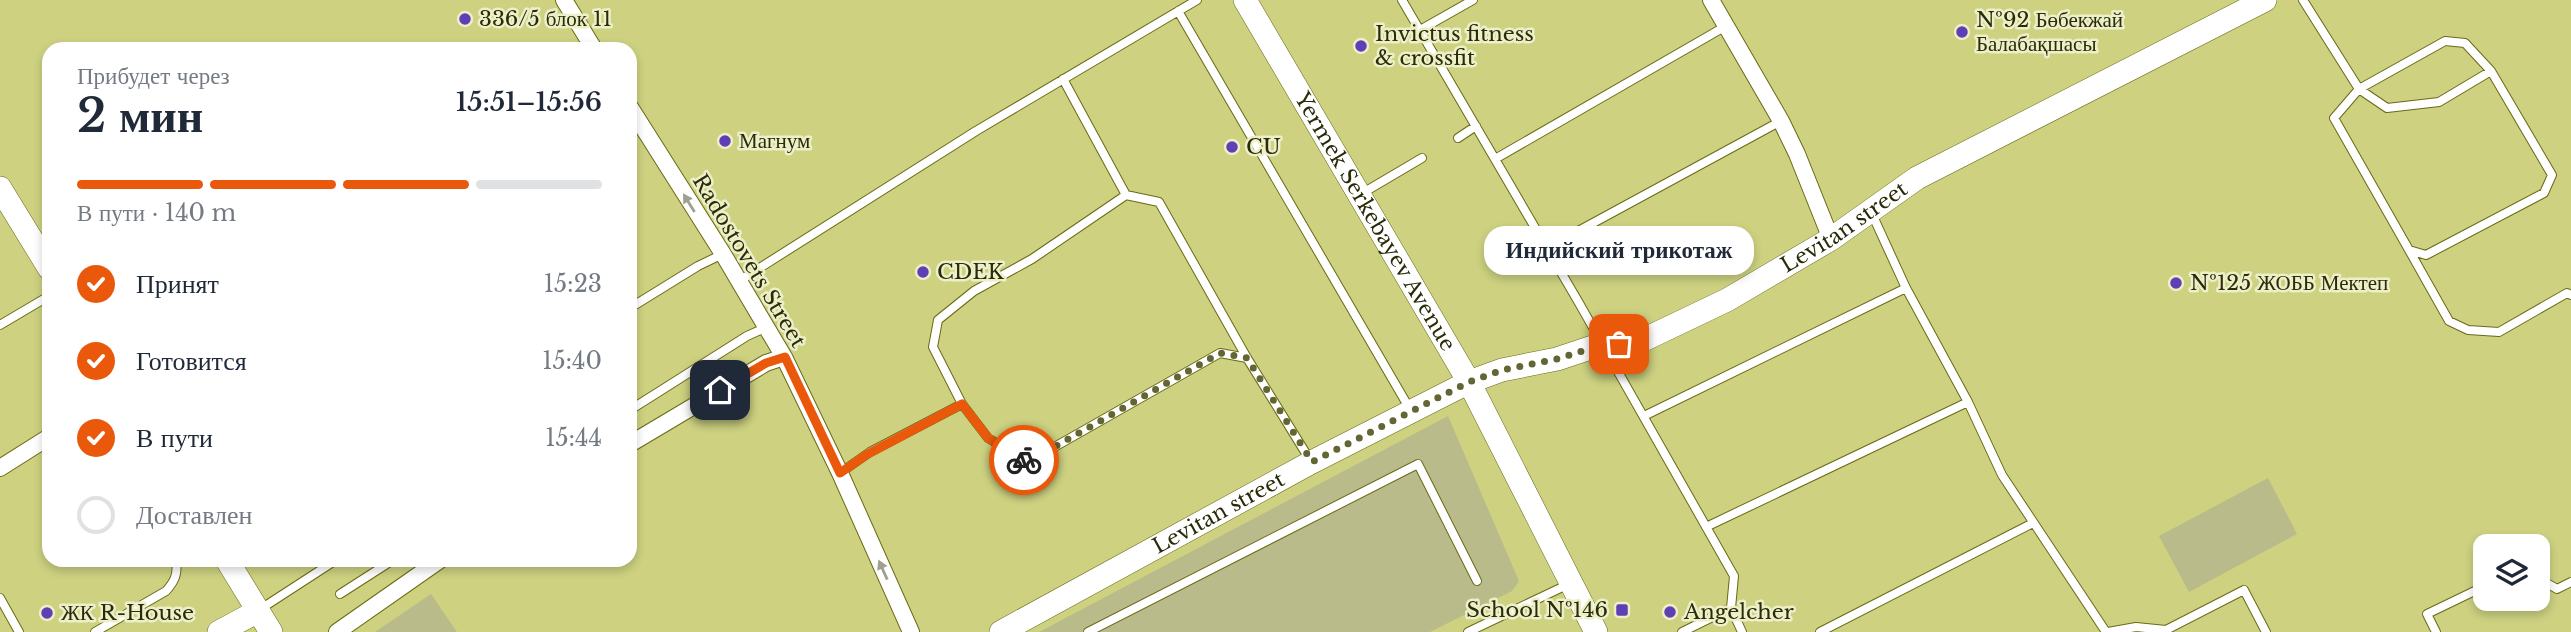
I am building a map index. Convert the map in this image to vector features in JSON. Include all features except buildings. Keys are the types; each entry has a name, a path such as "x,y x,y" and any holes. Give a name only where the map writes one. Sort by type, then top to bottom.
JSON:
{"street":[{"path":"564,0 590,42"},
{"name":"Yermek Serkebayev Avenue","path":"1245,0 1469,382 1596,632"},
{"path":"1711,0 1781,121 1831,239"},
{"name":"Levitan street","path":"1001,632 1312,462 1469,382 1502,370 1557,359 1602,345 1637,344 1727,300 1831,239 1917,178 2265,0"},
{"name":"Radostovets Street","path":"637,118 785,357 911,632"},
{"path":"0,188 42,257"},
{"path":"637,440 766,363 785,357"},
{"path":"0,468 42,441"},
{"path":"231,567 271,632"},
{"path":"337,632 430,567"},
{"path":"219,632 258,611"}],"lane":[{"path":"739,281 976,131 1197,0"},
{"path":"1402,0 1734,576 1731,608 1742,632"},
{"path":"1419,30 1473,0"},
{"path":"2303,0 2359,89 2387,108 2439,102 2491,71"},
{"path":"1178,11 1411,411"},
{"path":"1495,159 1726,26"},
{"path":"2409,250 2426,255 2544,192 2552,175 2491,71 2465,43 2445,41 2359,89 2334,118 2449,321 2468,330 2499,332 2567,293 2571,295"},
{"path":"1063,79 1126,195"},
{"path":"1547,248 1781,121"},
{"path":"1458,138 1476,126"},
{"path":"1360,194 1422,158"},
{"path":"1247,358 1220,353 1028,462 988,438 962,404 933,347 937,320 974,291 1032,258 1126,195 1159,202 1247,358 1312,462"},
{"path":"1871,212 1906,288 1968,402 2002,475 2107,632 2136,627 2166,629 2244,590 2266,632"},
{"path":"637,304 698,266 723,254"},
{"path":"1644,416 1906,288"},
{"path":"0,325 42,300"},
{"path":"637,406 747,336 767,327"},
{"path":"1706,527 1968,402"},
{"path":"840,473 866,455 962,404"},
{"path":"1088,632 1418,464 1477,581"},
{"path":"1820,632 2033,523"},
{"path":"95,632 166,591 174,582 177,567"},
{"path":"258,611 325,567"},
{"path":"340,594 382,567"},
{"path":"2550,585 2557,589 2571,582"},
{"path":"1468,632 1571,583"},
{"path":"2436,632 2427,614 2473,592"},
{"path":"0,598 19,632"},
{"path":"1682,632 1731,608"}],"green space":[{"path":"1448,416 1519,581 1512,591 1430,632 1039,632"},
{"path":"2268,478 2297,534 2189,592 2159,536"},
{"path":"431,594 457,632 375,632"}],"way so far":[{"path":"1024,460 1028,462 1220,353 1247,358 1312,462 1469,382 1502,370 1557,359 1602,345 1619,344"}],"place":[{"name":"336/5 блок 11","path":"465,19"},
{"name":"№92 Бөбекжай Балабақшасы","path":"1962,32"},
{"name":"Invictus fitness & crossfit","path":"1361,46"},
{"name":"Магнум","path":"725,141"},
{"name":"CU","path":"1232,147"},
{"name":"CDEK","path":"923,272"},
{"name":"№125 ЖОББ Мектеп","path":"2176,283"},
{"name":"Индийский трикотаж","path":"1619,344"},
{"name":"School №146","path":"1622,610"},
{"name":"Angelcher","path":"1670,612"},
{"name":"ЖК R-House","path":"47,613"}],"route":[{"path":"720,390 766,363 785,357 840,473 866,455 962,404 988,438 1024,460"}]}
